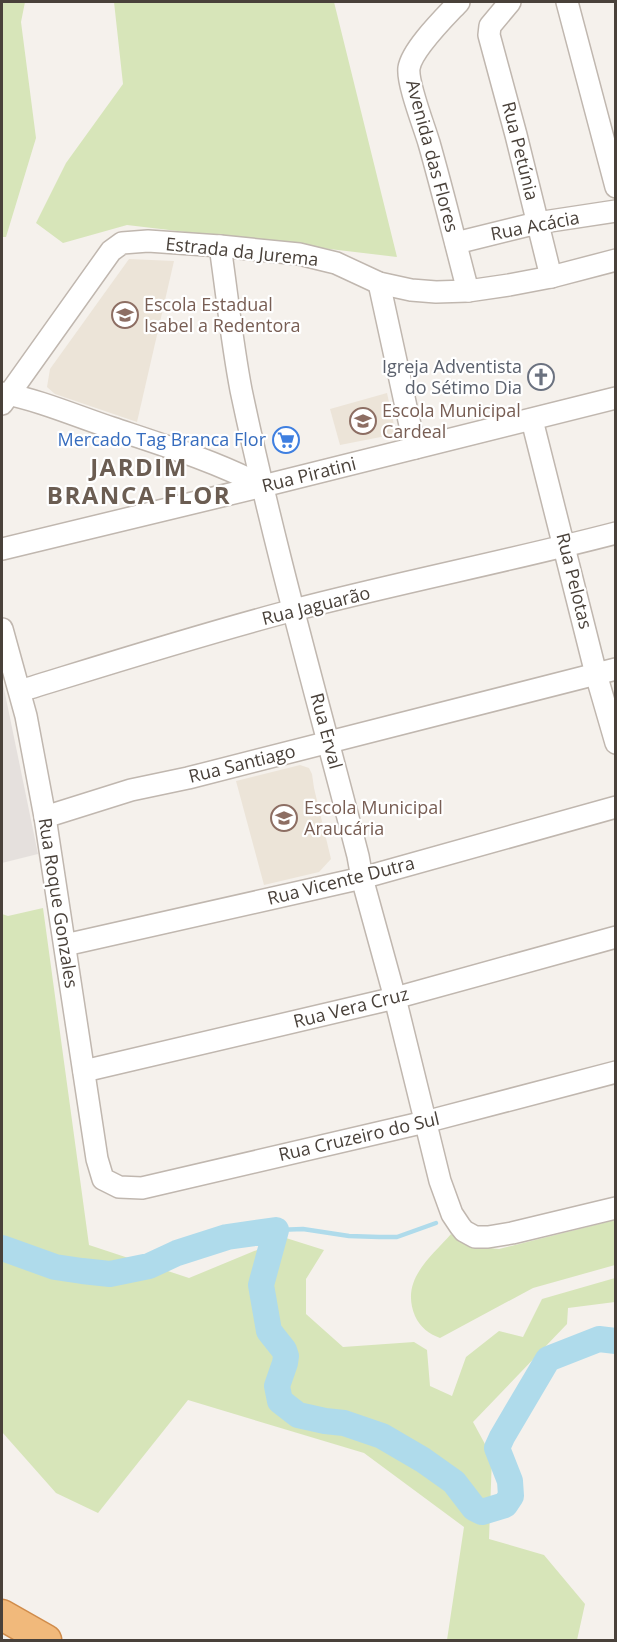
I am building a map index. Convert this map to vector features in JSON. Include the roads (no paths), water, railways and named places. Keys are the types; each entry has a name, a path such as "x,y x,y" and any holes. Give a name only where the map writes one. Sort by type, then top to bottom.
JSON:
{"highway":[{"path":"2,1600 37,1635"},
{"path":"2,1615 37,1635"}],"street":[{"name":"Avenida das Flores","path":"459,2 418,49 409,68 414,97 468,291"},
{"name":"Rua Petúnia","path":"510,2 490,26 489,35 550,277"},
{"path":"567,2 615,187"},
{"name":"Rua Acácia","path":"456,243 537,223 615,211"},
{"name":"Estrada da Jurema","path":"4,397 111,251 122,243 220,246 298,254 336,263 379,283 411,290 436,292 468,291 509,285 615,260"},
{"name":"Rua Erval","path":"220,246 241,387 263,486 440,1181 452,1214 464,1231 475,1237 488,1237 615,1208"},
{"path":"379,283 415,448"},
{"path":"4,397 193,456 263,486"},
{"name":"Rua Piratini","path":"2,549 615,398"},
{"name":"Rua Pelotas","path":"532,420 565,546 606,672 615,743"},
{"name":"Rua Jaguarão","path":"20,691 145,652 294,610 615,532"},
{"name":"Rua Roque Gonzales","path":"2,629 26,716 45,818 97,1159 103,1179"},
{"name":"Rua Santiago","path":"45,818 131,790 188,778 606,672"},
{"name":"Rua Vicente Dutra","path":"64,945 362,878 615,807"},
{"name":"Rua Vera Cruz","path":"84,1071 395,998 615,937"},
{"name":"Rua Cruzeiro do Sul","path":"103,1179 119,1187 142,1188 425,1122 615,1072"}],"waterway":[{"path":"276,1230 303,1229 349,1236 397,1237 436,1223"},
{"path":"2,1248 55,1267 110,1274 149,1266 177,1253 227,1237 276,1230 261,1285 269,1331 286,1356 277,1386 280,1401 298,1415 344,1423 382,1436 423,1460 454,1482 474,1508 482,1512 505,1505 511,1496 510,1481 497,1448 548,1359 599,1339 616,1341"}],"place":[{"name":"Escola Estadual Isabel a Redentora","path":"125,315"},
{"name":"Igreja Adventista do Sétimo Dia","path":"541,377"},
{"name":"Escola Municipal Cardeal","path":"363,421"},
{"name":"Mercado Tag Branca Flor","path":"286,440"},
{"name":"Escola Municipal Araucária","path":"284,818"}],"district":[{"name":"JARDIM BRANCA FLOR","path":"139,482"}]}
